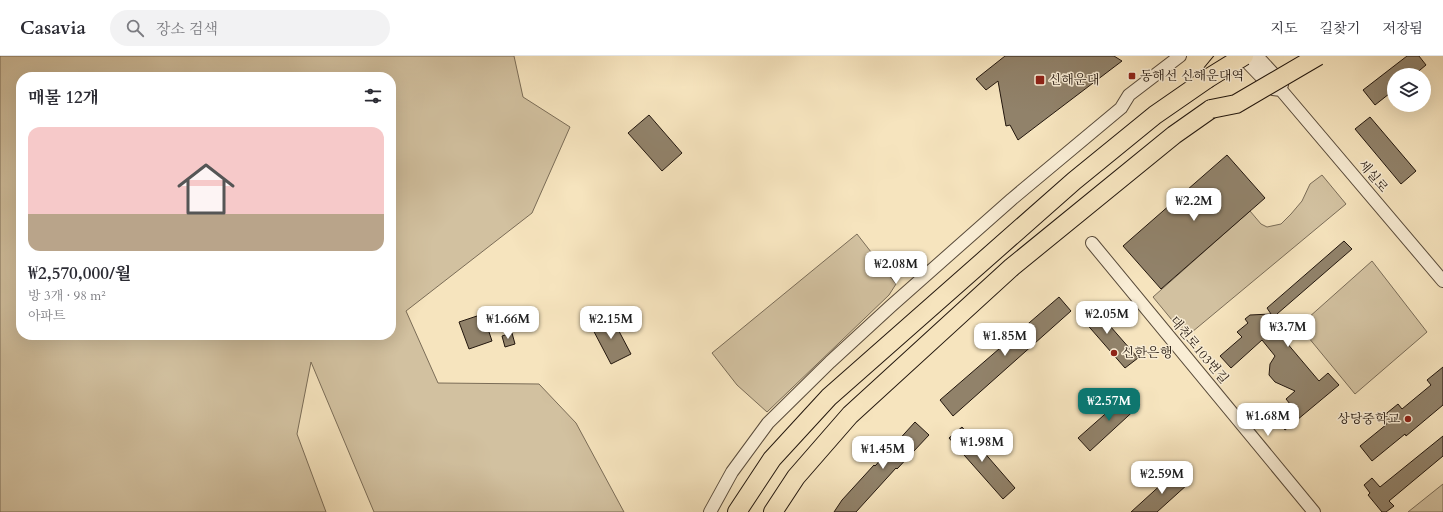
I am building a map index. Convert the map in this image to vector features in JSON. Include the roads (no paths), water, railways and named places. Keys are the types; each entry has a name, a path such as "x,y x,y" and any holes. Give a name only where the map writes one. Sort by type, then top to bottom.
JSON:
{"highway":[{"path":"1207,79 1226,56"},
{"path":"737,512 772,459 829,397 1074,181 1156,115 1243,56"},
{"path":"773,512 796,477 856,410 1012,267 1174,135 1211,108 1294,56"},
{"path":"1211,108 1236,104 1318,56"}],"street":[{"name":"세실로","path":"1243,56 1273,89 1281,90 1443,281"},
{"name":"세실로","path":"1257,56 1282,83 1281,90"},
{"path":"710,512 732,472 768,424 830,362 994,215 1121,108 1129,95 1178,57"},
{"name":"대천로103번길","path":"1092,243 1314,512"}],"place":[{"name":"동해선 신해운대역","path":"1132,76"},
{"name":"신해운대","path":"1040,80"},
{"name":"신한은행","path":"1114,353"},
{"name":"상당중학교","path":"1408,419"}]}
